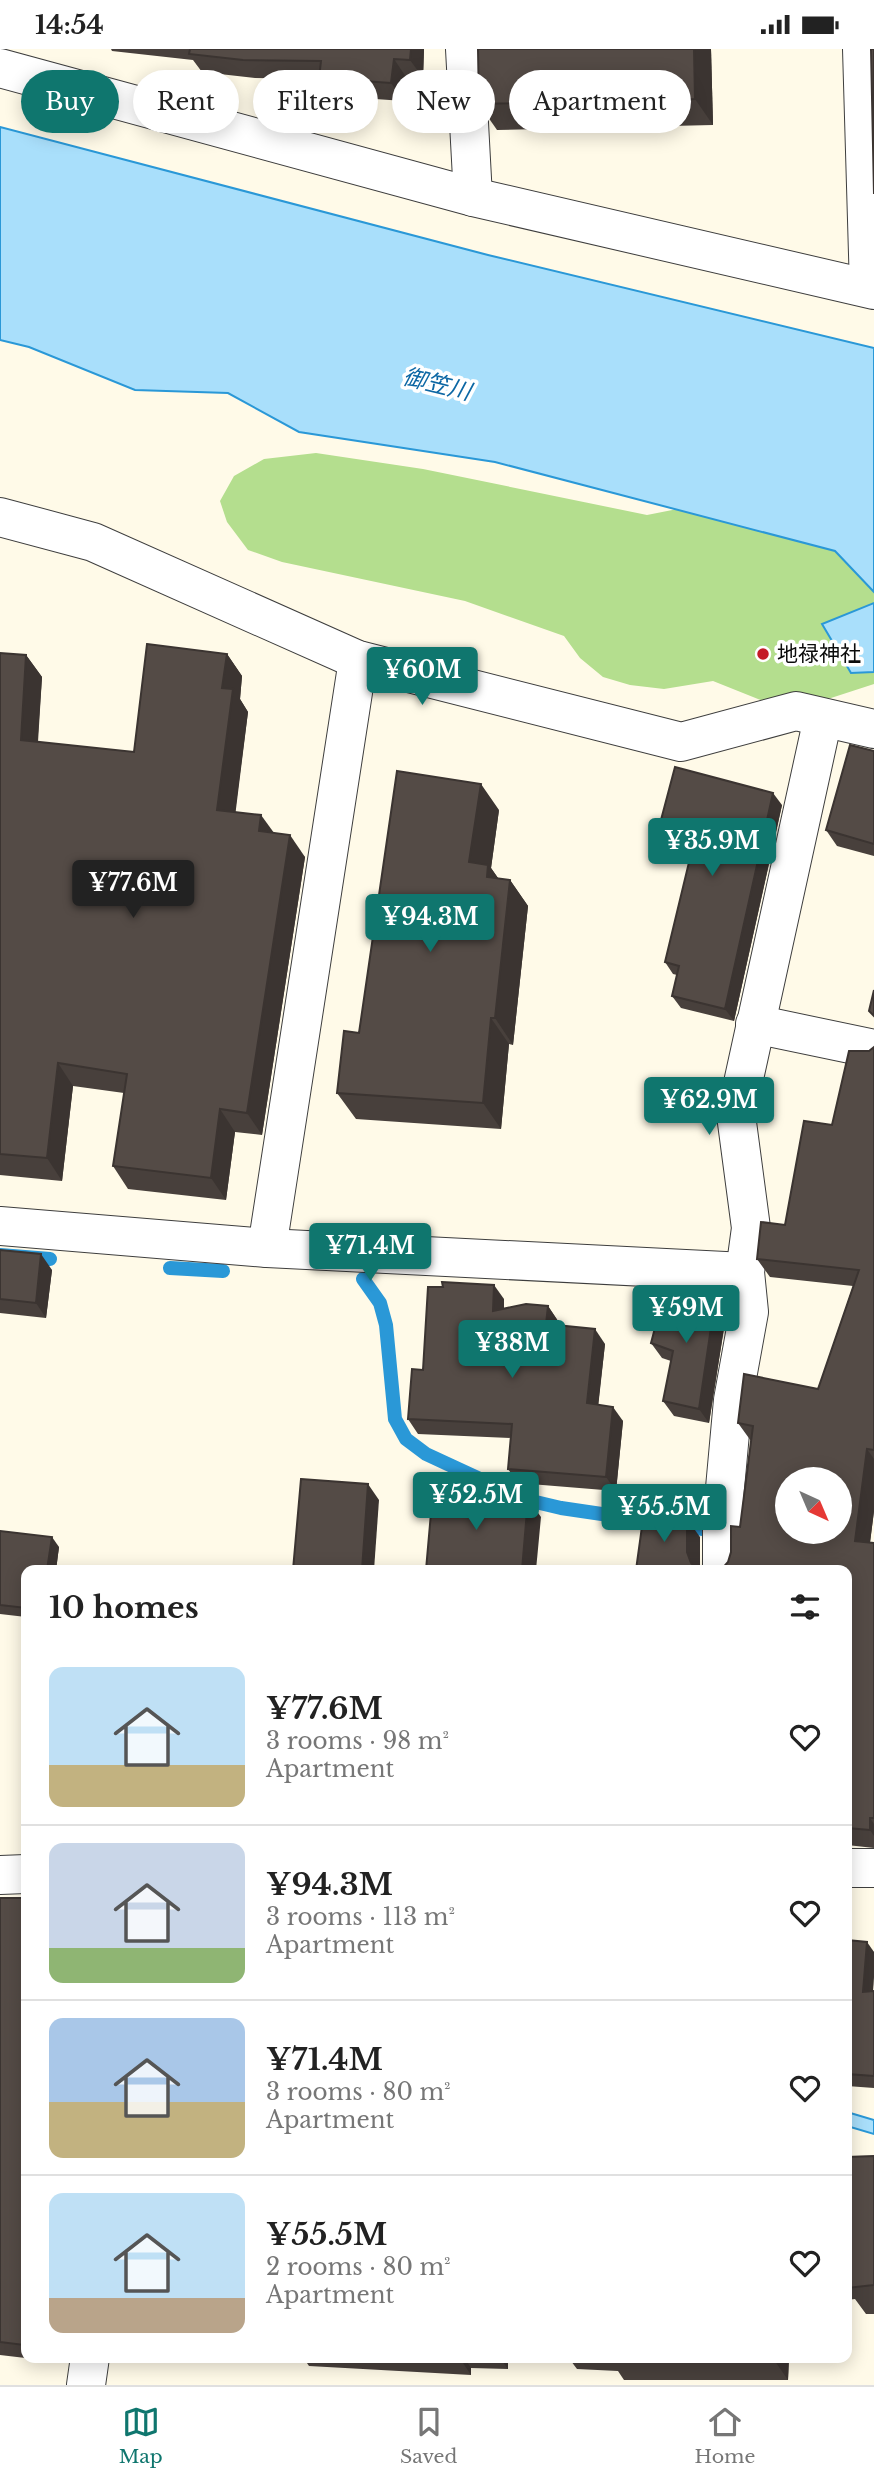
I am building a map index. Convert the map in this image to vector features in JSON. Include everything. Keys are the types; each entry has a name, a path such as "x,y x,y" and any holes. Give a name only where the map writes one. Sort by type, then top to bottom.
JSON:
{"street":[{"path":"465,49 473,197"},
{"path":"0,68 47,65 473,197 871,289 862,49"},
{"path":"0,517 93,542 358,660 681,742 796,711 874,729"},
{"path":"267,1248 358,660"},
{"path":"722,1565 722,1521 733,1400 749,1313 745,1272 751,1228 736,1115 823,718"},
{"path":"755,1024 874,1049"},
{"path":"0,1226 267,1248 745,1272"},
{"path":"852,1868 874,1868"},
{"path":"0,1875 21,1874"},
{"path":"86,2385 89,2363"}],"green space":[{"path":"316,453 423,469 647,515 733,498 766,503 874,572 874,684 831,698 763,701 713,681 664,689 630,685 603,677 580,658 564,636 465,601 282,562 248,550 227,522 220,501 234,476 264,459"}],"water":[{"name":"御笠川","path":"0,127 488,255 874,348 874,592 835,551 495,462 299,432 228,393 135,390 29,347 0,340"},
{"path":"874,603 874,672 851,673 822,624"},
{"path":"852,2113 874,2120 874,2134 852,2127"}],"building":[{"path":"190,49 411,49 410,60 394,59 391,83 378,82 378,70 320,70 321,61 243,60 189,54"},
{"path":"478,49 694,49 695,99 691,99 691,70 509,70 509,103 495,104 495,70 478,70"},
{"path":"871,49 874,49 874,194"},
{"path":"147,644 227,654 222,688 233,689 217,810 261,815 259,831 290,835 247,1113 220,1109 211,1178 113,1166 127,1074 58,1063 47,1158 0,1154 0,653 26,655 21,740 134,752"},
{"path":"850,745 874,751 874,844 826,830"},
{"path":"675,767 773,793 725,1009 672,996 679,966 665,962 691,854 682,851 684,842 657,835"},
{"path":"397,771 481,784 469,862 488,865 487,877 510,880 495,1018 491,1018 483,1103 337,1093 344,1031 359,1033"},
{"path":"874,990 874,1016 869,1011"},
{"path":"874,1047 874,1450 867,1449 855,1541 874,1543 874,1818 870,1818 870,1830 852,1828 852,1565 725,1565 731,1552 731,1526 740,1527 753,1426 738,1423 744,1374 818,1389 859,1270 757,1259 761,1222 785,1225 804,1121 832,1125 849,1051 869,1051"},
{"path":"0,1250 41,1254 36,1303 0,1299"},
{"path":"442,1282 494,1285 493,1311 526,1304 548,1306 546,1324 595,1329 587,1403 613,1407 606,1477 508,1469 512,1424 408,1419 412,1369 423,1370 428,1287 443,1287"},
{"path":"680,1289 716,1294 699,1409 663,1401 673,1351 651,1343 661,1305 675,1309"},
{"path":"301,1479 368,1484 362,1565 293,1565"},
{"path":"433,1490 528,1499 522,1565 426,1565"},
{"path":"644,1512 687,1519 687,1552 693,1565 637,1565"},
{"path":"0,1531 52,1537 48,1565 21,1565 21,1607 0,1605"},
{"path":"0,1898 21,1898 21,2345 0,2342"},
{"path":"852,1940 867,1942 863,1992 874,1991 874,2076 852,2074"},
{"path":"874,2156 874,2285 852,2287 852,2157"}],"waterway":[{"path":"0,1255 50,1259"},
{"path":"170,1268 223,1271"},
{"path":"363,1279 380,1303 386,1325 395,1419 406,1439 426,1454 523,1499 561,1508 703,1529"}],"place":[{"name":"地禄神社","path":"763,654"}]}
